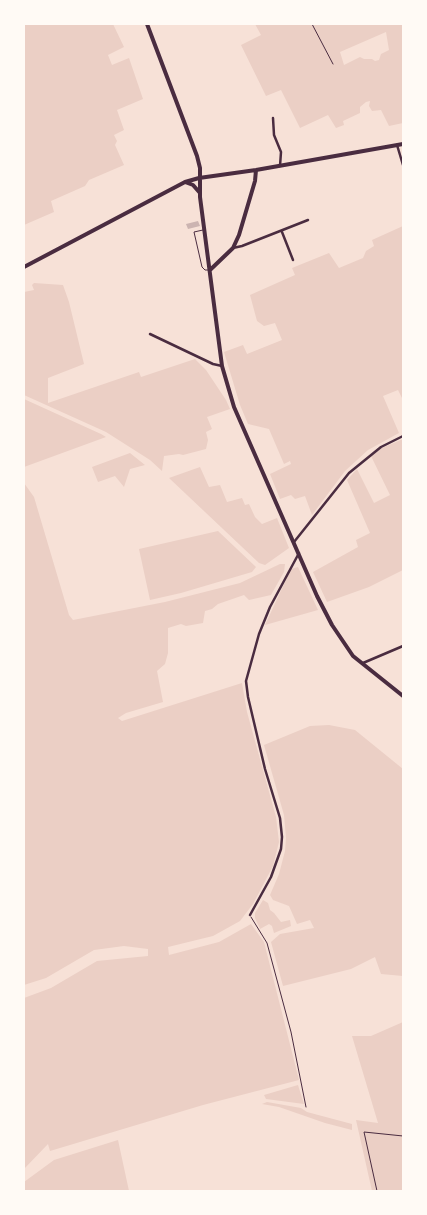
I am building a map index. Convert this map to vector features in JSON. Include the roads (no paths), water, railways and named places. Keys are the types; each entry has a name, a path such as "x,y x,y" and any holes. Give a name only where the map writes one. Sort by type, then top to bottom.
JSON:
{"main road":[{"path":"147,24 200,168 200,193 222,366 234,408 317,596 332,625 353,656 403,696"},
{"path":"24,266 185,182 199,178 403,144"},
{"path":"210,270 233,248 244,221 255,181 256,170"},
{"path":"185,182 193,185 200,193"}],"street":[{"path":"273,118 274,135 281,152 280,166"},
{"path":"397,145 403,166"},
{"path":"233,248 282,232 308,220"},
{"path":"282,232 292,260"},
{"path":"150,334 213,364 222,366"},
{"path":"294,542 349,473 381,447 403,436"},
{"path":"250,915 270,877 281,850 282,837 280,818 265,769 246,681 259,634 270,607 298,553"},
{"path":"362,664 403,646"}],"lane":[{"path":"205,230 194,232 202,266 204,270 210,270"}]}
